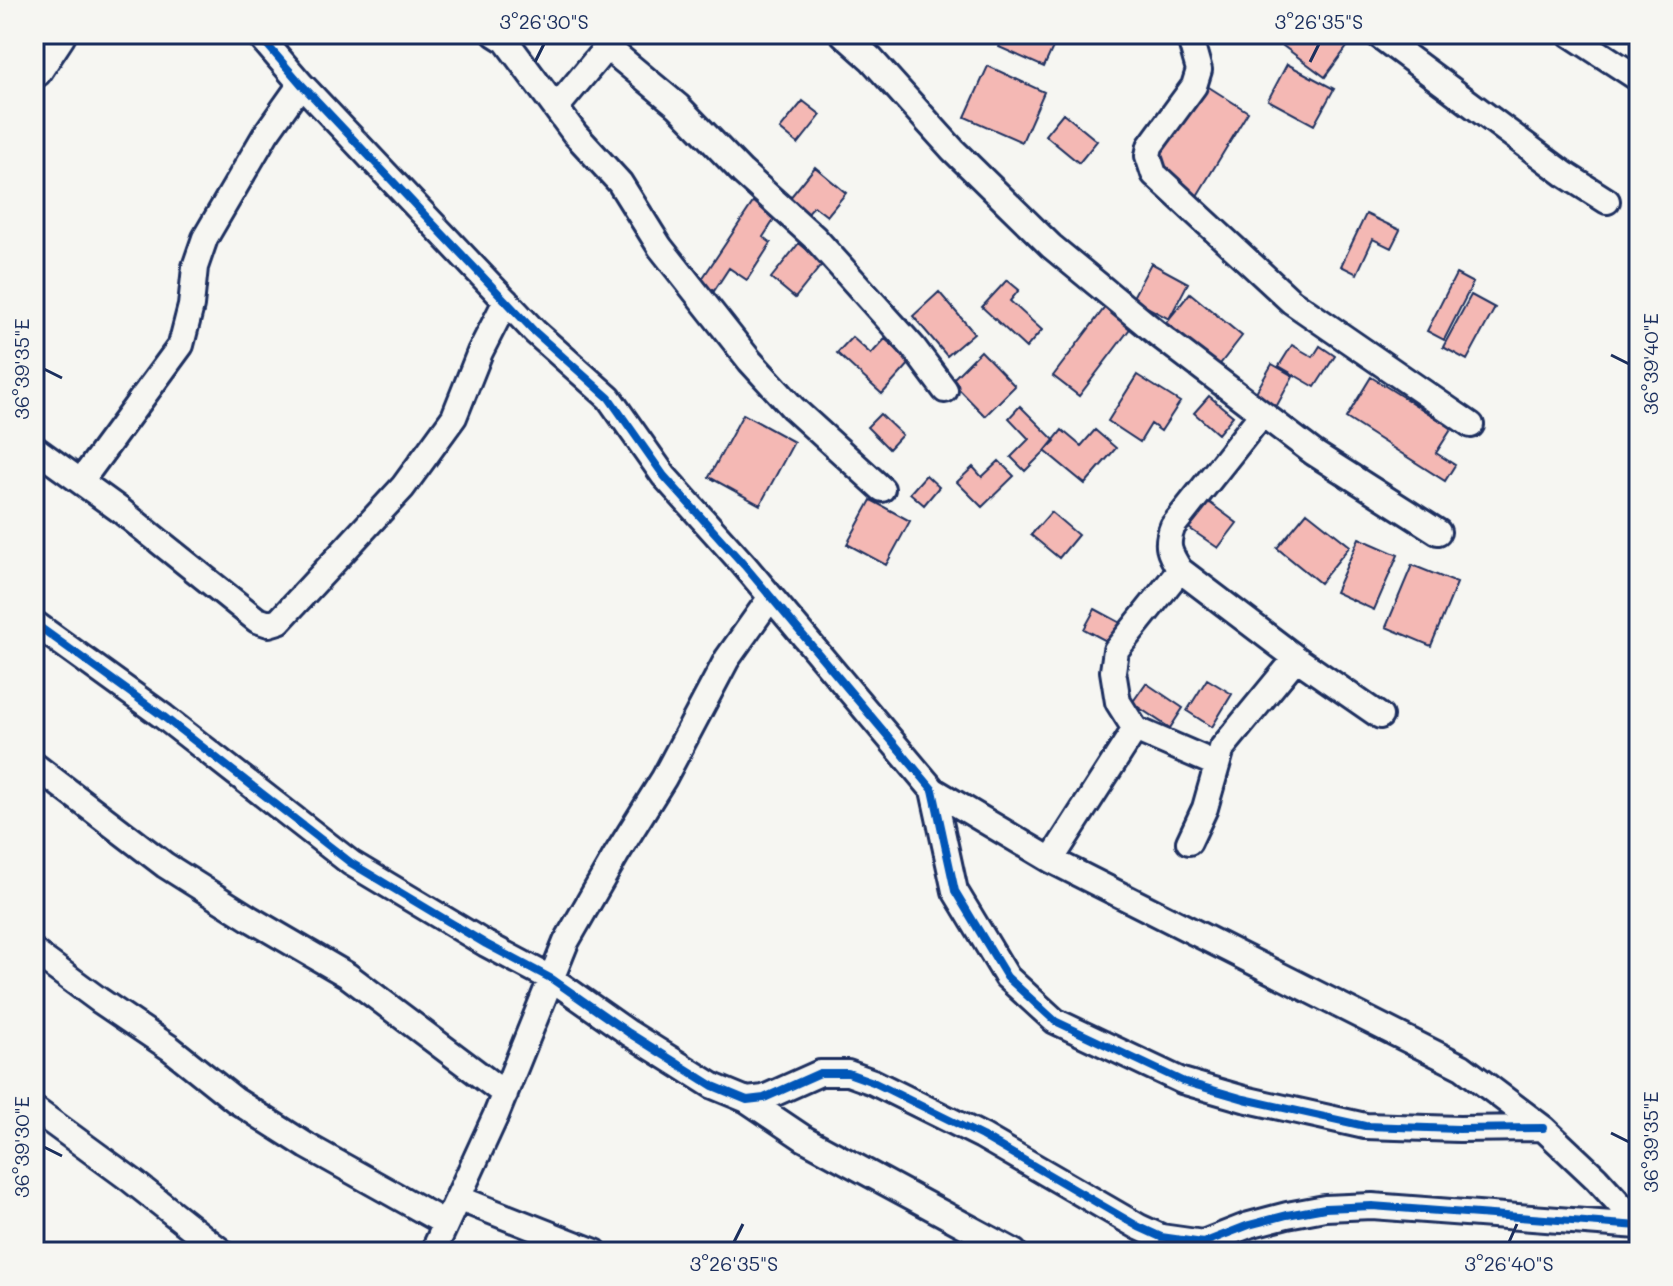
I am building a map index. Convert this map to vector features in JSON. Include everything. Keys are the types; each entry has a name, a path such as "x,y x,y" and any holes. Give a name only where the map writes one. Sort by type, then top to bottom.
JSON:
{"street":[{"path":"34,69 57,34"},
{"path":"258,34 301,84 535,332 609,398 664,476 771,597 933,790 1051,860 1462,1067 1543,1128 1596,1178 1639,1226"},
{"path":"495,34 506,41 575,134 620,183 660,247 750,361 802,417 882,489"},
{"path":"843,34 871,59 953,150 1051,246 1159,335 1314,453 1438,532"},
{"path":"1183,34 1190,38 1199,70 1194,86 1150,146 1148,156 1154,174 1291,301 1471,425"},
{"path":"1377,34 1566,175 1607,201"},
{"path":"1570,34 1639,79"},
{"path":"556,108 613,40 742,172 815,238 913,347 945,390"},
{"path":"81,481 181,345 191,306 195,267 205,238 267,132 301,84"},
{"path":"34,448 81,481 257,620 269,624 279,621 403,487 454,417 480,352 506,301"},
{"path":"1262,414 1173,526 1168,538 1168,551 1180,570 1296,658 1380,716"},
{"path":"1180,570 1116,650 1113,671 1118,702 1135,729 1216,764"},
{"path":"433,1252 505,1094 566,942 664,778 727,659 771,597"},
{"path":"34,623 164,717 351,863 486,944 552,979 713,1086 747,1100 805,1139 1014,1252"},
{"path":"1189,842 1205,808 1222,748 1296,658"},
{"path":"1051,860 1135,729"},
{"path":"34,765 165,865 347,975 505,1094"},
{"path":"933,790 955,891 1007,977 1055,1021 1182,1081 1244,1099 1365,1126 1543,1128"},
{"path":"34,952 170,1048 235,1100 307,1146 445,1223"},
{"path":"747,1100 764,1098 820,1073 848,1073 873,1082 982,1136 1139,1227 1161,1237 1185,1242 1203,1243 1249,1225 1325,1208 1372,1206 1639,1226"},
{"path":"34,1109 222,1252"},
{"path":"458,1198 595,1252"}],"building":[{"path":"1005,34 1059,34 1044,67 999,47"},
{"path":"1267,34 1352,34 1355,36 1325,77"},
{"path":"1287,64 1334,89 1314,125 1268,100"},
{"path":"988,66 1044,92 1022,142 965,117"},
{"path":"1204,84 1248,112 1197,196 1152,169"},
{"path":"803,101 821,115 798,144 780,129"},
{"path":"1063,113 1097,141 1079,163 1045,135"},
{"path":"815,167 846,193 827,216 814,206 802,219 785,204"},
{"path":"754,201 776,217 763,237 771,243 747,280 729,268 714,291 700,282"},
{"path":"1366,214 1400,230 1391,248 1373,239 1357,274 1341,266"},
{"path":"799,243 823,263 795,298 771,278"},
{"path":"1151,263 1188,283 1169,319 1132,299"},
{"path":"1456,274 1473,283 1444,340 1427,331"},
{"path":"1007,280 1019,290 1010,301 1042,330 1026,348 982,307"},
{"path":"939,292 974,333 947,356 913,316"},
{"path":"1190,293 1242,336 1217,368 1164,325"},
{"path":"1471,295 1495,308 1467,360 1443,347"},
{"path":"1106,306 1132,326 1079,396 1053,376"},
{"path":"852,337 871,354 885,339 911,362 882,394 837,353"},
{"path":"1292,345 1313,357 1320,346 1335,356 1315,387 1279,366"},
{"path":"981,351 1015,386 985,416 951,381"},
{"path":"1272,364 1293,376 1274,411 1252,399"},
{"path":"1137,375 1180,402 1161,431 1151,424 1140,442 1108,421"},
{"path":"1371,377 1452,428 1436,453 1455,465 1445,481 1346,418"},
{"path":"1209,396 1233,416 1218,434 1194,413"},
{"path":"1020,406 1055,441 1025,471 1011,457 1029,439 1009,418"},
{"path":"743,414 794,442 760,505 709,477"},
{"path":"880,414 902,435 889,449 867,427"},
{"path":"1062,430 1081,446 1095,430 1116,448 1085,484 1045,451"},
{"path":"999,461 1014,476 982,507 957,482 973,467 982,477"},
{"path":"926,475 939,487 924,505 910,493"},
{"path":"1202,497 1237,523 1218,548 1183,524"},
{"path":"871,500 910,521 886,565 847,544"},
{"path":"1051,512 1078,535 1059,558 1031,535"},
{"path":"1307,512 1350,546 1320,583 1277,548"},
{"path":"1359,538 1398,555 1374,610 1335,592"},
{"path":"1412,565 1457,583 1431,646 1386,627"},
{"path":"1095,609 1121,623 1110,643 1084,629"},
{"path":"1207,679 1232,694 1212,727 1187,711"},
{"path":"1146,683 1183,708 1170,728 1132,703"}],"cycle path":[{"path":"258,34 301,84 535,332 609,398 664,476 744,565 933,790 955,891 1007,977 1055,1021 1182,1081 1244,1099 1365,1126 1543,1128"},
{"path":"34,623 164,717 351,863 486,944 552,979 713,1086 747,1100 764,1098 820,1073 848,1073 873,1082 982,1136 1139,1227 1161,1237 1203,1243 1249,1225 1287,1215 1325,1208 1372,1206 1639,1226"}]}
